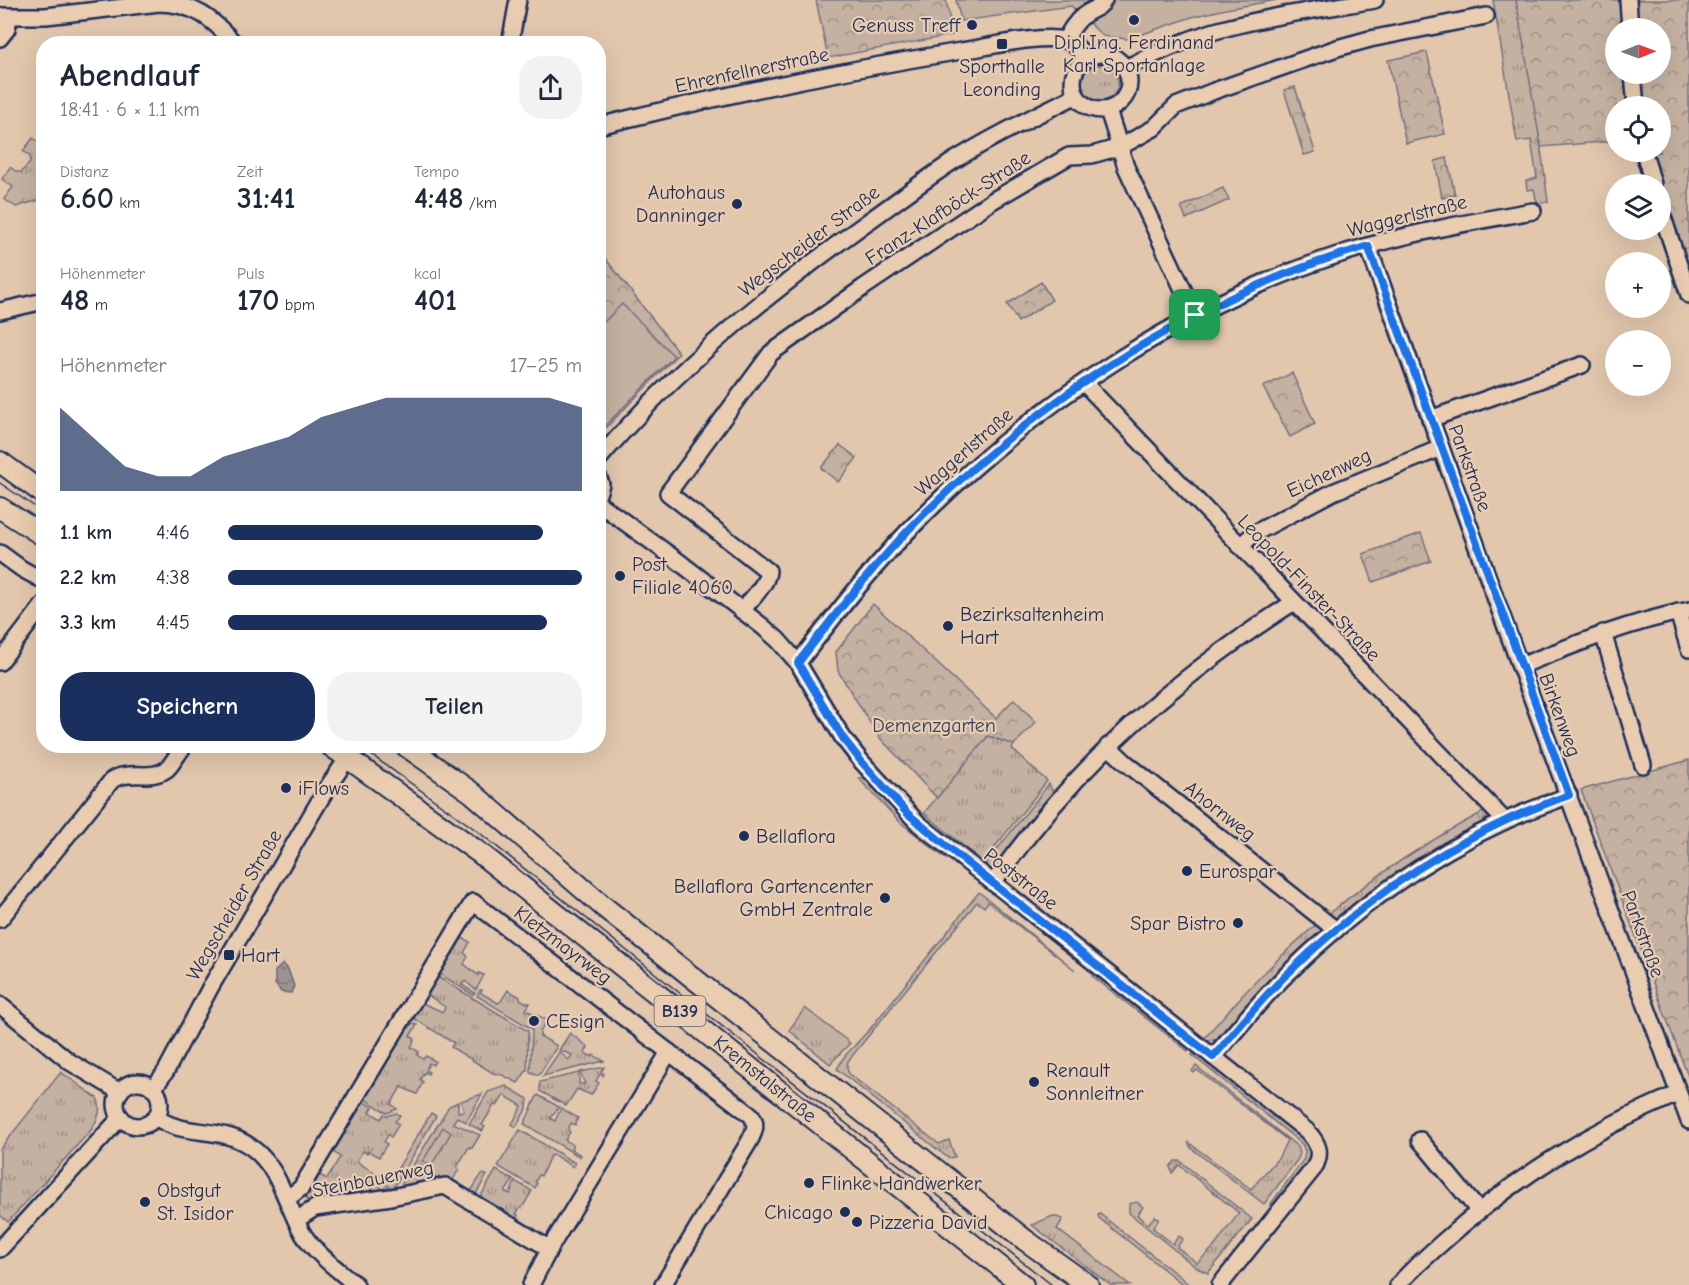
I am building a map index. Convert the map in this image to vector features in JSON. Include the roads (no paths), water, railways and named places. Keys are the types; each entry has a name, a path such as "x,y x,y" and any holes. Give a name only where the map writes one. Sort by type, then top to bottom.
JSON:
{"main road":[{"path":"1,462 36,488"},
{"path":"0,508 36,531"},
{"name":"Kremstalstraße","path":"355,753 1023,1285"},
{"name":"Kremstalstraße","path":"416,753 471,792 604,907 692,977 1025,1240 1088,1285"}],"street":[{"path":"511,36 518,0"},
{"path":"1085,58 1074,44 1065,40 1076,22 1102,4 1104,0"},
{"path":"1125,68 1162,51 1214,32 1282,15 1375,0"},
{"path":"1628,0 1629,18"},
{"path":"0,38 7,29 4,16 46,16 125,3 178,3 208,17 228,36"},
{"name":"Franz-Klafböck-Straße","path":"742,611 764,582 768,571 668,493 771,353 992,201 1069,156 1092,155 1120,147 1154,128 1176,106 1297,61 1370,39 1486,16"},
{"name":"Ehrenfellnerstraße","path":"606,124 667,109 880,65 1002,44 1048,39 1065,40"},
{"path":"1101,54 1112,56 1125,68 1129,85 1127,94 1116,107 1108,110 1092,110 1084,106 1075,96 1072,76 1085,58 1101,54"},
{"name":"Wegscheider Straße","path":"606,451 695,358 756,305 814,260 956,160 1075,96"},
{"path":"1108,110 1126,167 1195,315"},
{"name":"Waggerlstraße","path":"798,663 869,574 924,514 994,451 1084,383 1135,349 1195,315 1264,284 1368,246 1428,230 1533,211"},
{"path":"1671,240 1689,295"},
{"name":"Parkstraße","path":"1368,246 1520,666"},
{"path":"0,311 36,303"},
{"name":"Parkstraße","path":"1430,419 1582,365"},
{"name":"Leopold-Finster-Straße","path":"1084,383 1505,821"},
{"name":"Eichenweg","path":"1240,546 1255,533 1333,492 1441,448"},
{"name":"Poststraße","path":"606,509 778,640 798,663 843,738 919,824 1317,1141 1320,1151 1314,1168 1220,1285"},
{"path":"0,553 36,577"},
{"path":"993,883 1065,791 1108,746 1164,695 1207,661 1294,602"},
{"name":"Birkenweg","path":"1569,795 1520,666 1603,633 1654,617 1683,611 1689,649"},
{"path":"0,662 36,615"},
{"path":"1603,633 1643,765"},
{"name":"Ahornweg","path":"1108,746 1336,930"},
{"path":"0,919 112,780 125,774 161,772 168,768 179,753"},
{"name":"Wegscheider Straße","path":"153,1089 166,1071 210,988 309,818 351,753"},
{"path":"1213,1057 1282,979 1336,930 1398,882 1427,863 1505,821 1569,795"},
{"name":"Parkstraße","path":"1569,795 1689,1121"},
{"name":"Kletzmayrweg","path":"287,1199 301,1188 473,902 751,1115 754,1120 754,1132 749,1142 663,1285"},
{"path":"0,1005 69,1062 120,1092"},
{"path":"531,1285 550,1249 669,1052"},
{"path":"140,1082 153,1089 160,1102 156,1117 150,1122 136,1126 121,1117 117,1106 120,1092 131,1083 140,1082"},
{"path":"1398,1285 1478,1210 1547,1161 1621,1119 1678,1093"},
{"path":"0,1249 121,1117"},
{"path":"156,1117 183,1129 226,1134 250,1147 271,1168 302,1233 318,1252 356,1285"},
{"path":"1420,1140 1478,1210"},
{"name":"Steinbauerweg","path":"296,1220 315,1208 446,1186 550,1249"}],"water":[{"path":"283,964 288,969 294,986 291,993 281,992 275,984 275,971"}],"tram line":[{"path":"0,483 36,508"},
{"path":"369,753 476,830 1052,1285"}],"place":[{"name":"Dipl.Ing. Ferdinand Karl Sportanlage","path":"1134,20"},
{"name":"Genuss Treff","path":"972,25"},
{"name":"Sporthalle Leonding","path":"1002,44"},
{"name":"Autohaus Danninger","path":"737,204"},
{"name":"Post Filiale 4060","path":"620,576"},
{"name":"Bezirksaltenheim Hart","path":"948,626"},
{"name":"iFlows","path":"286,788"},
{"name":"Bellaflora","path":"744,836"},
{"name":"Eurospar","path":"1187,871"},
{"name":"Bellaflora Gartencenter GmbH Zentrale","path":"885,898"},
{"name":"Spar Bistro","path":"1238,923"},
{"name":"Hart","path":"229,955"},
{"name":"CEsign","path":"534,1021"},
{"name":"Renault Sonnleitner","path":"1034,1082"},
{"name":"Flinke Handwerker","path":"809,1183"},
{"name":"Obstgut St. Isidor","path":"145,1202"},
{"name":"Chicago","path":"845,1212"},
{"name":"Pizzeria David","path":"857,1222"}],"park label":[{"name":"Demenzgarten","path":"934,725"}]}
